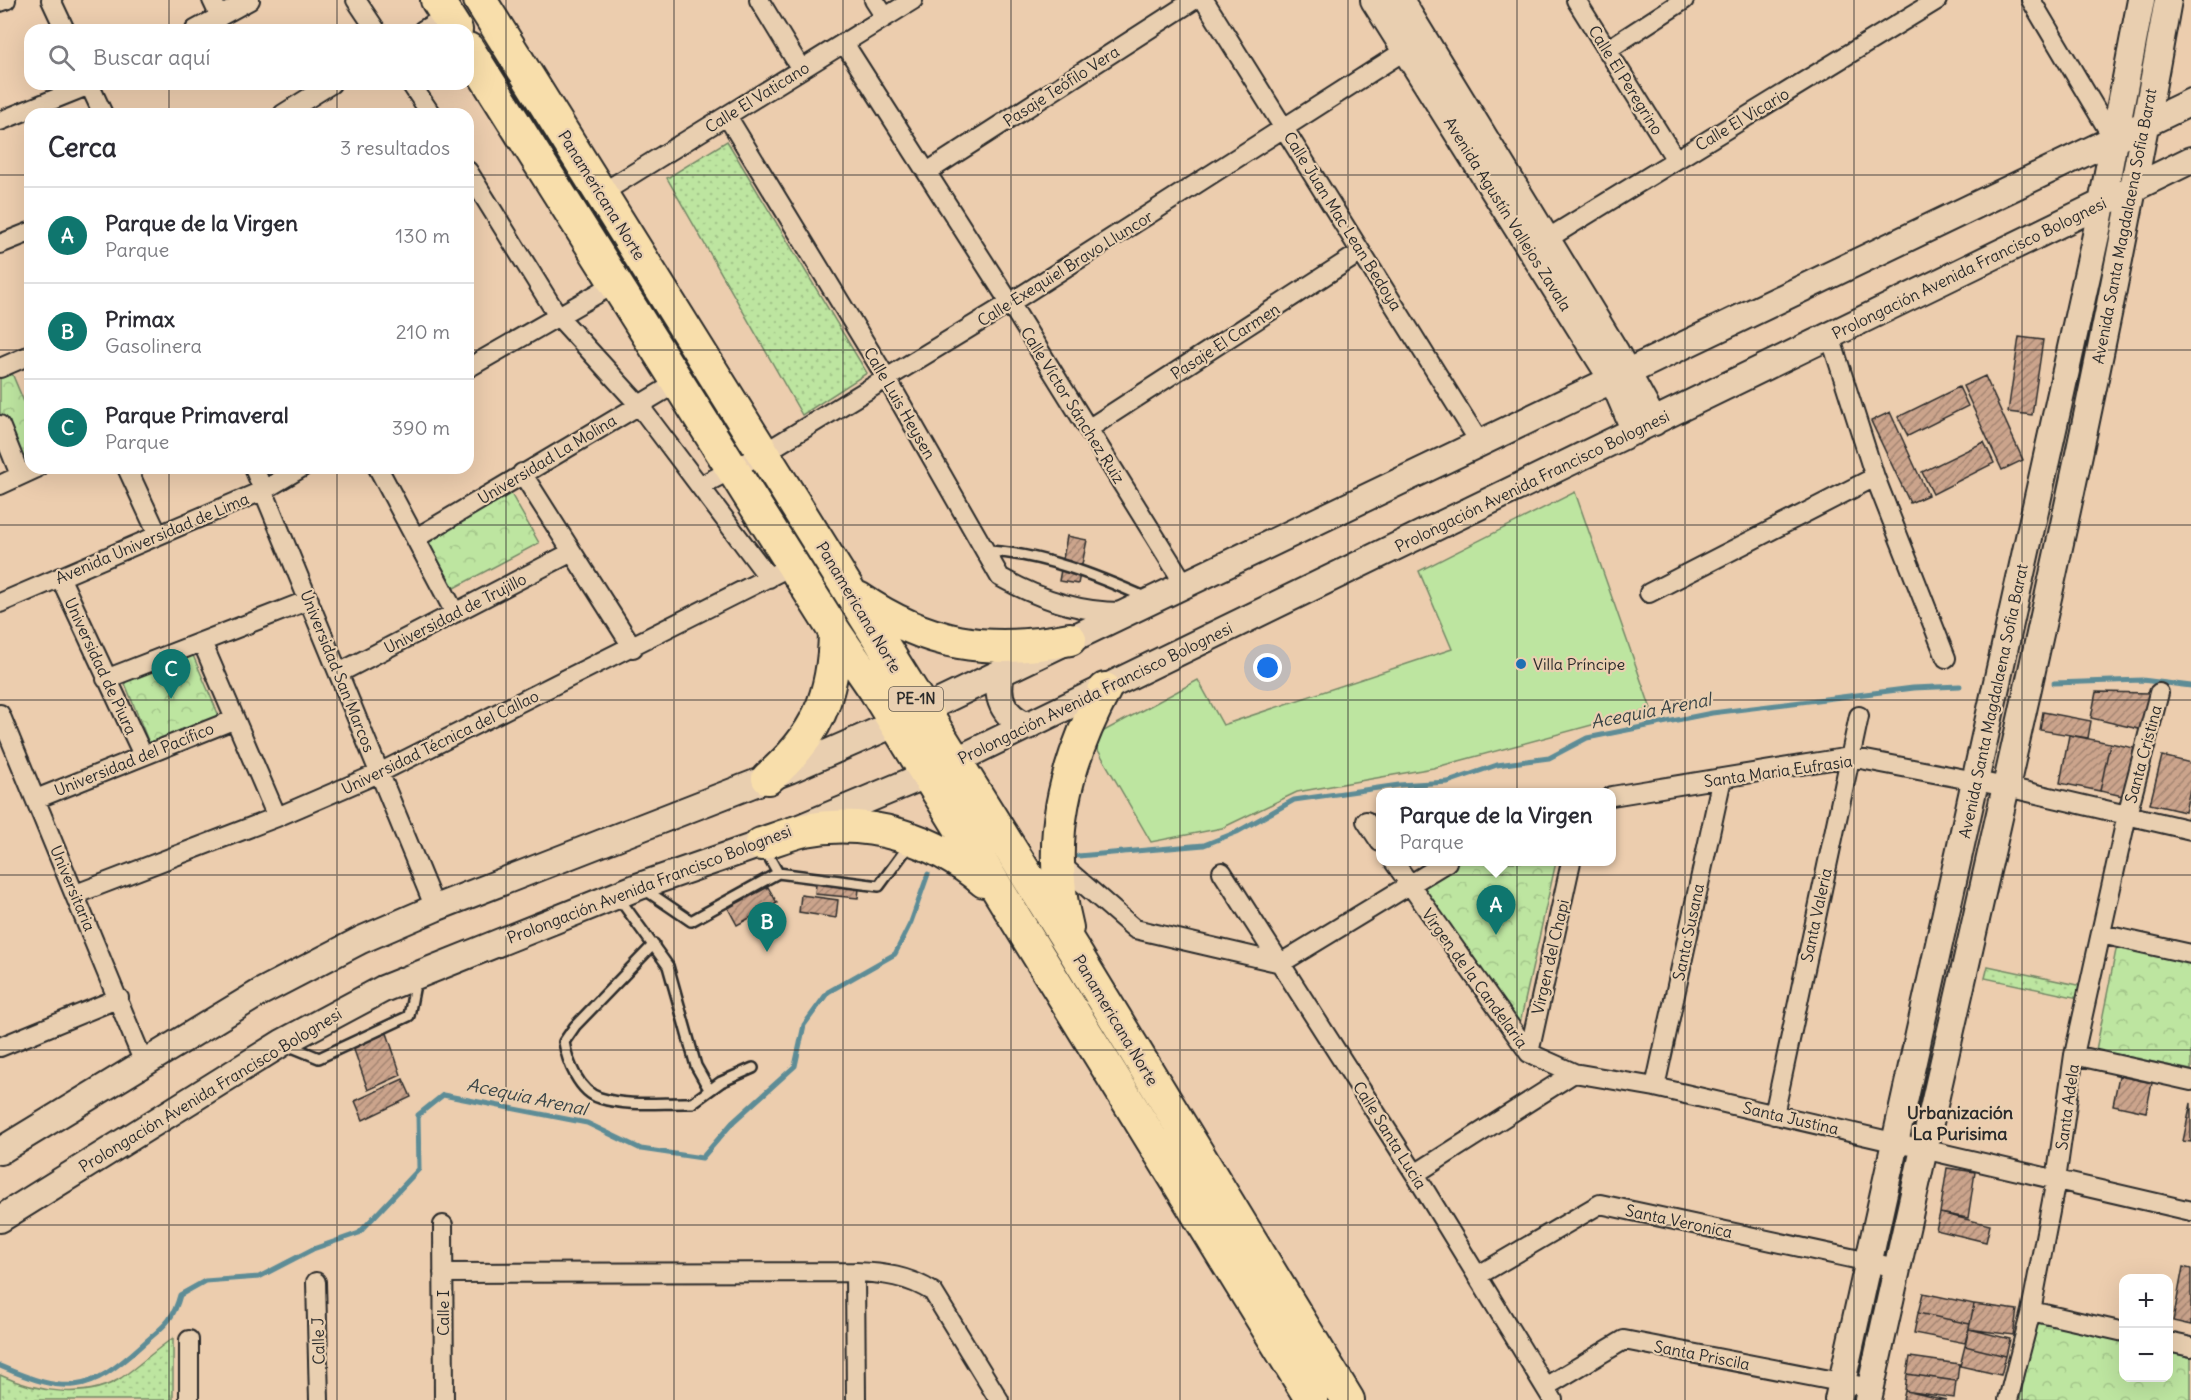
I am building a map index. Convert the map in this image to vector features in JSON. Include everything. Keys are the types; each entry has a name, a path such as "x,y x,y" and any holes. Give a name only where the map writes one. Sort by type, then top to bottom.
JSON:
{"highway":[{"name":"Panamericana Norte","path":"480,0 1073,949 1348,1400"},
{"name":"Panamericana Norte","path":"474,58 733,469 781,572 835,632 875,690 1312,1400"},
{"path":"852,594 884,616 918,632 955,643 993,648 1032,647 1070,639"},
{"path":"768,778 789,760 811,732 826,700 834,666 835,632"},
{"path":"1073,949 1062,906 1057,861 1060,816 1068,772 1084,729 1105,689"},
{"path":"761,844 805,830 842,827 878,829 914,838 962,862 1002,897"}],"main road":[{"name":"Avenida Agustín Vallejos Zavala","path":"1374,0 1415,44 1547,239 1645,427"},
{"name":"Avenida Agustín Vallejos Zavala","path":"1400,0 1415,44 1620,376"},
{"name":"Avenida Santa Magdalaena Sofia Barat","path":"1840,1391 2102,202 2141,0"},
{"name":"Avenida Santa Magdalaena Sofia Barat","path":"1869,1394 2007,787 2134,188 2168,0"},
{"path":"0,1150 313,963 435,908 768,778 894,724 2191,102"},
{"name":"Prolongación Avenida Francisco Bolognesi","path":"0,1219 282,1043 416,975 628,891 761,844 926,775 2191,160"},
{"path":"1002,672 999,682 1000,701 1011,717 1028,726"}],"street":[{"path":"0,2 6,0"},
{"path":"51,0 62,24"},
{"path":"201,24 216,8 250,0"},
{"path":"356,0 372,24"},
{"path":"759,0 801,69"},
{"path":"874,0 885,17"},
{"name":"Calle El Vaticano","path":"602,193 913,0"},
{"name":"Pasaje Teófilo Vera","path":"927,172 1194,0"},
{"name":"Calle Juan Mac Lean Bedoya","path":"1204,0 1480,443"},
{"name":"Calle El Peregrino","path":"1576,0 1676,160"},
{"path":"1607,50 1684,0"},
{"name":"Calle El Vicario","path":"1547,239 1937,0"},
{"path":"2031,0 2114,140"},
{"name":"Calle Víctor Sánchez Ruiz","path":"844,43 1010,303 1185,585"},
{"name":"Calle Exequiel Bravo Lluncor","path":"700,486 764,453 1010,303 1415,44"},
{"path":"32,108 75,90"},
{"path":"93,90 100,108"},
{"path":"292,108 321,90"},
{"path":"415,90 427,108"},
{"path":"0,121 24,111"},
{"name":"Calle Luis Heysen","path":"727,116 887,379 1000,577 1027,592 1100,612 1128,612"},
{"path":"474,181 558,316 638,404 700,486 781,572"},
{"path":"0,244 24,234"},
{"name":"Pasaje El Carmen","path":"1088,429 1361,252"},
{"path":"474,364 616,283"},
{"path":"1830,336 1875,477 1946,658"},
{"path":"0,368 24,358"},
{"name":"Universidad La Molina","path":"416,538 678,382"},
{"path":"0,424 24,465"},
{"path":"522,473 633,648"},
{"path":"0,485 24,474"},
{"path":"130,474 158,535"},
{"name":"Universidad San Marcos","path":"257,474 435,908"},
{"name":"Avenida Universidad de Lima","path":"0,603 264,490 291,474"},
{"path":"381,474 455,613"},
{"path":"1648,593 1875,477"},
{"name":"Universidad de Trujillo","path":"339,673 572,552"},
{"name":"Universidad Técnica del Callao","path":"76,894 277,817 380,773 781,572"},
{"name":"Universidad de Piura","path":"60,577 143,755"},
{"path":"106,679 309,600"},
{"path":"202,642 233,720 277,817"},
{"name":"Santa Cristina","path":"2127,815 2159,693"},
{"name":"Santa Valeria","path":"1774,1115 1859,716"},
{"name":"Universidad del Pacífico","path":"36,799 233,720"},
{"name":"Universitaria","path":"1,721 76,894 144,1063"},
{"name":"Santa Maria Eufrasia","path":"1616,795 1850,757 2007,787 2191,830"},
{"name":"Santa Susana","path":"1655,1087 1722,778"},
{"name":"Santa Adela","path":"2008,1400 2031,1311 2056,1180 2074,1055 2127,815"},
{"path":"1366,822 1376,836"},
{"path":"1057,861 1135,929 1281,963 1411,886 1440,866"},
{"name":"Virgen de la Candelaria","path":"1397,866 1529,1053 1574,1073"},
{"name":"Virgen del Chapi","path":"1529,1053 1570,866"},
{"name":"Calle Santa Lucia","path":"1222,872 1415,1174 1549,1394"},
{"path":"2101,934 2191,954"},
{"path":"1,1043 119,998"},
{"path":"2074,1055 2191,1081"},
{"path":"1415,1174 1574,1073"},
{"name":"Santa Justina","path":"1574,1073 1655,1087 2191,1211"},
{"name":"Santa Veronica","path":"1478,1276 1600,1204 1897,1268"},
{"name":"Calle I","path":"443,1225 444,1400"},
{"path":"443,1274 855,1272 900,1276 917,1282 933,1292 999,1400"},
{"path":"855,1272 856,1400"},
{"name":"Calle J","path":"316,1282 319,1400"},
{"path":"2031,1311 2119,1331"},
{"path":"189,1340 189,1400"},
{"name":"Santa Priscila","path":"1549,1394 1624,1340 1840,1391 1869,1394"},
{"path":"2173,1343 2191,1347"}],"lane":[{"path":"984,551 1012,552 1033,558 1105,580 1152,600"},
{"path":"628,891 692,921 778,873 879,886 914,838"},
{"path":"761,844 778,873"},
{"path":"628,891 654,944 668,966 691,1051 709,1089"},
{"path":"654,944 639,955 574,1026 564,1042 567,1057 581,1082 598,1098 692,1104 709,1089 753,1068"},
{"path":"282,1043 318,1058 409,1016 416,975"}],"green space":[{"path":"727,141 867,373 802,415 667,178"},
{"path":"11,371 24,402 24,457 20,459 0,412 0,376"},
{"path":"510,492 539,543 454,588 428,543"},
{"name":"Villa Príncipe","path":"1575,492 1651,709 1433,768 1297,792 1222,828 1151,842 1091,738 1198,680 1223,725 1452,649 1419,571"},
{"path":"192,653 219,716 149,743 124,681"},
{"path":"1451,866 1555,866 1520,1023 1510,1025 1420,885"},
{"path":"2117,945 2191,958 2191,1070 2096,1050"},
{"path":"1988,966 2082,986 2078,998 1985,978"},
{"path":"2035,1322 2119,1340 2119,1382 2173,1382 2173,1352 2191,1356 2191,1400 2020,1400"},
{"path":"173,1338 173,1400 0,1400 0,1375 29,1386 45,1389 77,1391 92,1389 121,1378"}],"building":[{"path":"2019,337 2043,340 2032,415 2008,412"},
{"path":"1985,376 2023,460 2002,470 1963,386"},
{"path":"1959,387 1968,406 1908,436 1898,417"},
{"path":"1890,412 1928,495 1910,503 1871,421"},
{"path":"1984,442 1994,463 1933,494 1922,472"},
{"path":"1067,536 1087,540 1078,584 1059,581"},
{"path":"2096,692 2152,693 2143,730 2091,718"},
{"path":"2043,712 2091,721 2088,738 2040,730"},
{"path":"2069,735 2110,743 2100,791 2060,783"},
{"path":"2110,743 2134,748 2123,796 2100,791"},
{"path":"2162,756 2191,763 2191,785 2185,812 2150,804"},
{"path":"817,874 860,879 858,898 815,894"},
{"path":"768,887 777,903 737,925 728,908"},
{"path":"801,895 838,900 836,918 799,912"},
{"path":"387,1033 401,1075 368,1090 353,1047"},
{"path":"2119,1076 2152,1083 2146,1112 2113,1105"},
{"path":"403,1079 411,1097 363,1120 355,1101"},
{"path":"2191,1103 2191,1142 2183,1141"},
{"path":"1947,1168 1975,1172 1968,1218 1940,1213"},
{"path":"1940,1213 1990,1225 1986,1242 1936,1230"},
{"path":"2183,1267 2191,1269 2191,1325 2173,1321"},
{"path":"1923,1293 1974,1304 1970,1324 1918,1313"},
{"path":"1974,1304 2017,1310 2013,1335 1969,1329"},
{"path":"1918,1313 1970,1324 1965,1343 1914,1333"},
{"path":"1969,1329 2010,1339 2006,1356 1965,1346"},
{"path":"1965,1346 2006,1356 2001,1375 1960,1366"},
{"path":"1910,1357 1959,1364 1957,1381 1907,1374"},
{"path":"1907,1374 1956,1381 1954,1398 1905,1391"},
{"path":"1905,1391 1946,1400 1903,1400"}],"waterway":[{"name":"Acequia Arenal","path":"2054,683 2142,680 2191,686"},
{"name":"Acequia Arenal","path":"1378,788 1448,782 1497,765 1549,758 1587,738 1712,713 1913,688 1960,686"},
{"name":"Acequia Arenal","path":"1078,856 1204,845 1237,832 1294,800 1376,788"},
{"name":"Acequia Arenal","path":"0,1366 43,1382 60,1385 76,1385 91,1381 123,1361 155,1333 174,1312 180,1295 205,1281 259,1277 313,1249 359,1233 419,1169 418,1115 443,1095 587,1123 641,1149 702,1158 733,1122 795,1066 804,1025 828,992 895,954 911,922 928,874"}],"place":[{"name":"Villa Príncipe","path":"1521,664"},
{"name":"Parque Primaveral","path":"171,699"},
{"name":"Parque de la Virgen","path":"1496,935"},
{"name":"Primax","path":"767,952"}],"district":[{"name":"Urbanización La Purisima","path":"1960,1123"}]}
